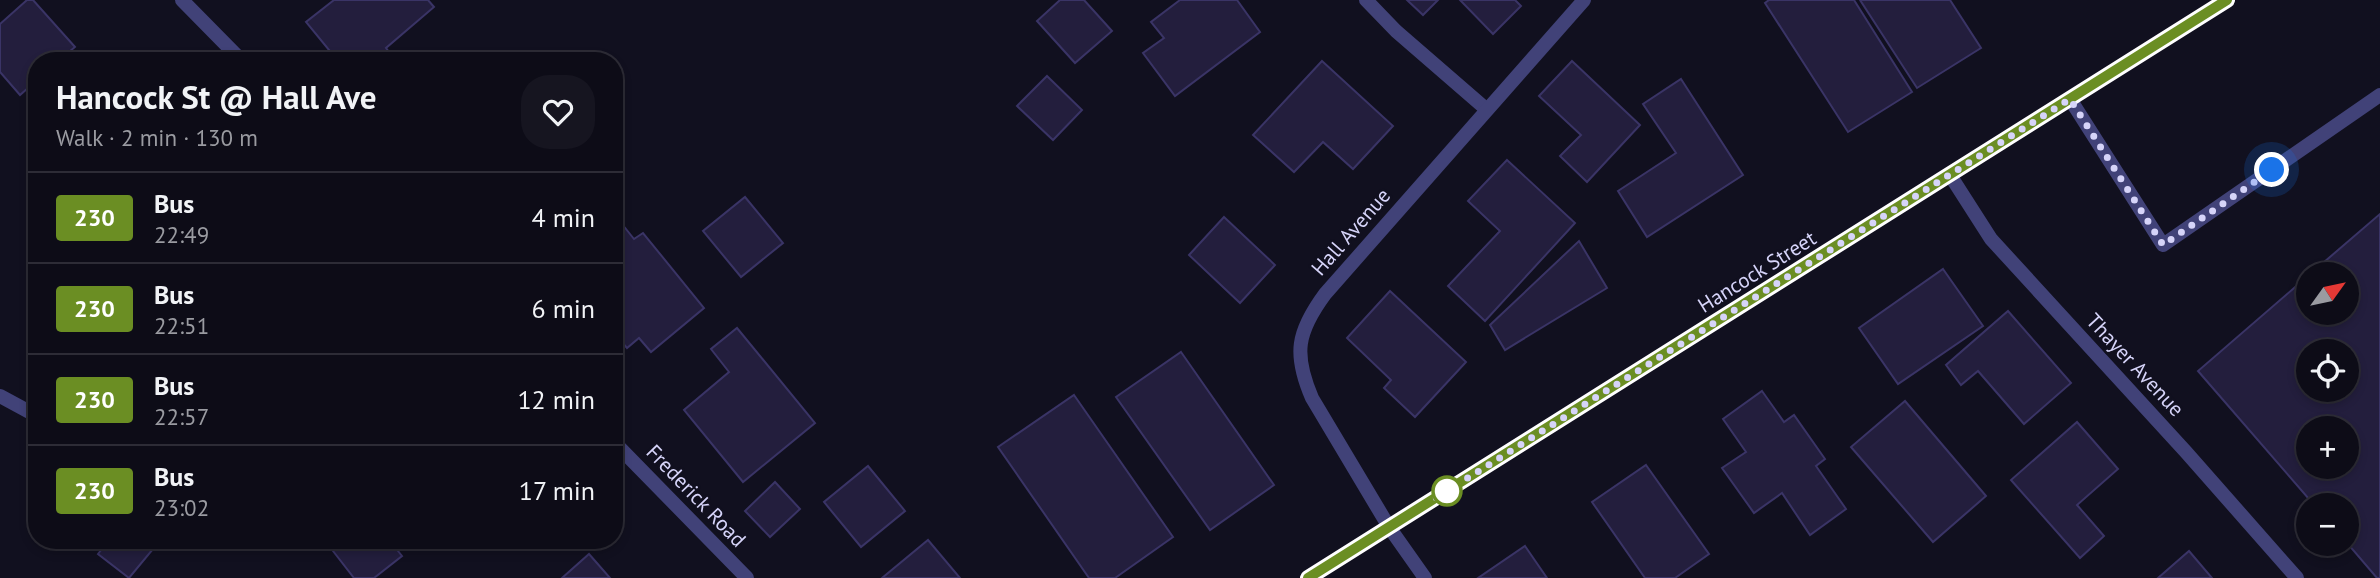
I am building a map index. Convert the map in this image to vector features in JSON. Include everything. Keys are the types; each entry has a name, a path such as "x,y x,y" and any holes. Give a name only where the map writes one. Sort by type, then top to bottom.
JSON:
{"main road":[{"name":"Hancock Street","path":"1308,578 2227,0"}],"street":[{"path":"182,0 233,52"},
{"path":"1366,0 1396,31 1486,109"},
{"name":"Hall Avenue","path":"1425,578 1389,527 1307,386 1302,375 1299,353 1302,332 1325,294 1584,0"},
{"path":"2070,99 2163,245 2380,95"},
{"name":"Thayer Avenue","path":"1950,175 1991,239 2297,578"},
{"path":"0,396 28,411"},
{"name":"Frederick Road","path":"623,451 747,578"}],"building":[{"path":"27,0 33,0 75,47 69,52 28,52 28,88 20,95 0,72 0,24"},
{"path":"334,0 428,0 434,7 386,48 389,52 331,52 306,22"},
{"path":"1060,0 1084,0 1112,31 1075,63 1037,21"},
{"path":"1180,0 1237,0 1260,32 1175,96 1143,53 1164,38 1151,22"},
{"path":"1407,0 1438,0 1423,15"},
{"path":"1460,0 1515,0 1521,6 1493,34"},
{"path":"1769,0 1854,0 1912,92 1848,132 1765,3"},
{"path":"1860,0 1950,0 1981,48 1917,88"},
{"path":"1322,61 1393,126 1353,169 1323,142 1294,172 1253,135"},
{"path":"1572,61 1640,125 1587,182 1560,156 1581,135 1539,96"},
{"path":"1047,76 1082,110 1053,140 1017,106"},
{"path":"1681,79 1743,175 1647,237 1618,191 1676,153 1643,104"},
{"path":"1507,160 1575,223 1485,321 1448,286 1500,231 1468,201"},
{"path":"745,197 783,243 741,277 703,231"},
{"path":"2380,214 2380,578 2377,578 2358,556 2359,493 2304,493 2198,371 2296,286 2296,326 2359,326 2359,262 2324,262"},
{"path":"1224,217 1275,265 1240,303 1189,255"},
{"path":"623,225 634,239 643,233 704,308 651,352 639,338 627,348 623,343"},
{"path":"1579,241 1607,288 1505,350 1490,325"},
{"path":"1943,269 1983,326 1898,384 1859,328"},
{"path":"1390,291 1466,362 1415,417 1384,388 1391,380 1347,338"},
{"path":"2008,311 2071,383 2024,424 1978,371 1961,385 1946,365"},
{"path":"737,328 815,423 743,482 684,410 729,372 711,349"},
{"path":"1181,352 1274,485 1210,530 1116,397"},
{"path":"1762,391 1784,422 1794,415 1825,459 1816,466 1846,509 1810,535 1782,493 1754,513 1722,468 1746,452 1723,419"},
{"path":"1074,395 1173,537 1115,578 1089,578 998,447"},
{"path":"1905,401 1986,496 1933,542 1851,447"},
{"path":"2077,422 2118,469 2077,505 2104,536 2080,558 2011,480"},
{"path":"1646,465 1709,554 1675,578 1645,578 1592,502"},
{"path":"868,466 905,511 861,547 824,502"},
{"path":"775,482 800,509 770,537 745,511"},
{"path":"928,540 960,578 882,578"},
{"path":"1525,546 1547,578 1478,578"},
{"path":"102,549 153,549 129,578 98,554"},
{"path":"396,549 402,556 374,578 354,578 333,551"},
{"path":"2189,551 2212,578 2158,578"},
{"path":"589,554 610,578 562,578"}],"bus line":[{"name":"230","path":"1308,578 2227,0"}],"route":[{"path":"1447,491 1436,498 2070,99 2163,245 2272,170"}]}
